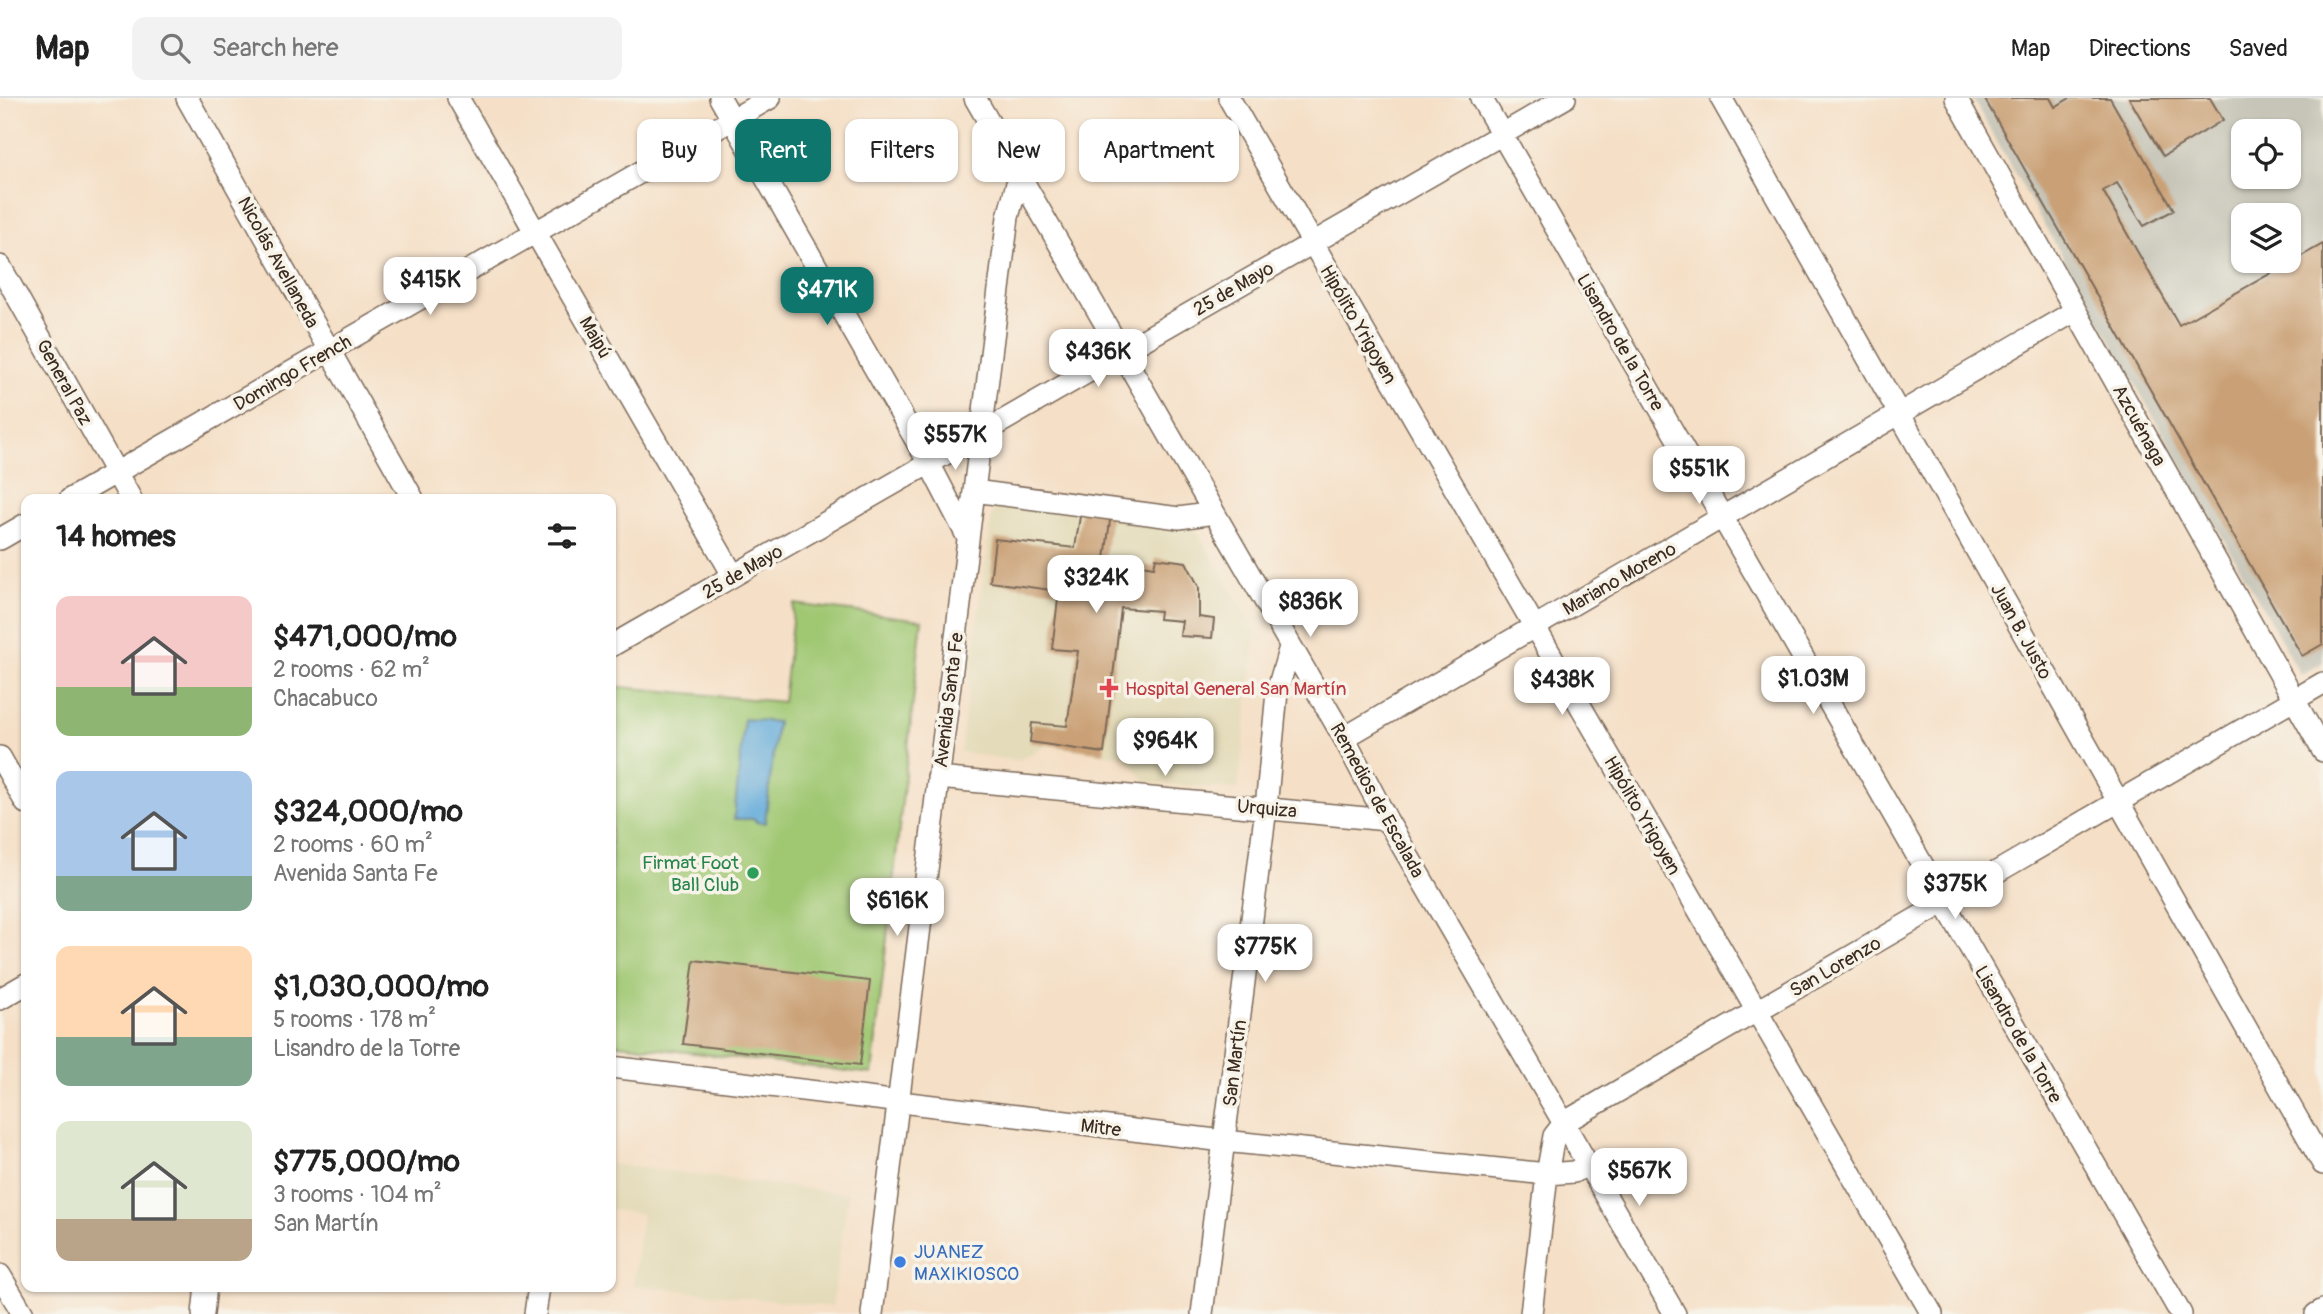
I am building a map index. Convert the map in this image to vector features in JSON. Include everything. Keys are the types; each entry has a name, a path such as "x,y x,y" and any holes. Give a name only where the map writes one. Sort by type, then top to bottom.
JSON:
{"street":[{"name":"Nicolás Avellaneda","path":"187,98 410,494"},
{"name":"Maipú","path":"458,98 733,575"},
{"path":"720,98 929,463 968,538"},
{"name":"Domingo French","path":"79,494 770,98"},
{"path":"975,98 987,119"},
{"name":"Hipólito Yrigoyen","path":"1228,98 1932,1314"},
{"name":"Lisandro de la Torre","path":"1481,98 2181,1314"},
{"name":"25 de Mayo","path":"616,643 1565,98"},
{"name":"Juan B. Justo","path":"1721,98 2323,1164"},
{"name":"Azcuénaga","path":"1956,98 2323,751"},
{"name":"Avenida Santa Fe","path":"872,1314 1008,217 1018,182"},
{"name":"Remedios de Escalada","path":"1023,182 1344,738 1387,820 1675,1314"},
{"name":"General Paz","path":"0,266 128,494"},
{"name":"Mariano Moreno","path":"1344,738 2076,311"},
{"path":"974,491 1179,518 1214,513"},
{"path":"0,539 21,527"},
{"name":"San Martín","path":"1202,1314 1266,808 1277,692 1290,647"},
{"name":"San Lorenzo","path":"1565,1122 2323,683"},
{"path":"0,757 21,794"},
{"name":"Urquiza","path":"938,778 1387,820"},
{"name":"Mitre","path":"616,1068 1224,1141 1547,1174 1574,1172 1589,1164"},
{"path":"1531,1314 1547,1174 1554,1136 1565,1122"},
{"path":"0,1275 23,1314"},
{"path":"203,1314 205,1292"},
{"path":"535,1314 538,1292"},
{"path":"2316,1314 2323,1310"}],"shaded area":[{"path":"1972,98 2323,98 2323,662 2301,675"},
{"name":"Hospital General San Martín","path":"995,495 1190,520 1256,632 1238,789 1147,783 1125,757 1047,745 1017,761 960,752"},
{"path":"616,1165 848,1194 832,1307 633,1285 642,1214 616,1211"}],"green space":[{"name":"Firmat Foot Ball Club","path":"794,604 922,620 872,1074 616,1044 616,686 783,702"}],"water":[{"path":"744,719 777,722 765,823 756,822 755,819 734,819"}],"building":[{"path":"1984,98 2050,98 2055,107 2070,98 2110,98 2174,210 2144,226 2117,183 2103,191 2179,325 2271,273 2301,273 2301,256 2323,244 2323,644 2302,656"},
{"path":"2129,98 2210,98 2223,120 2163,156"},
{"path":"1081,510 1111,513 1105,559 1154,567 1156,558 1186,562 1199,587 1199,617 1214,619 1212,638 1180,636 1182,621 1159,619 1160,611 1121,608 1104,753 1030,742 1032,723 1067,726 1078,651 1052,649 1059,591 990,582 995,539 1075,548"},
{"path":"694,960 870,981 860,1065 683,1044"}],"place":[{"name":"Hospital General San Martín","path":"1109,688"},
{"name":"Firmat Foot Ball Club","path":"753,873"},
{"name":"JUANEZ MAXIKIOSCO","path":"900,1262"}]}
